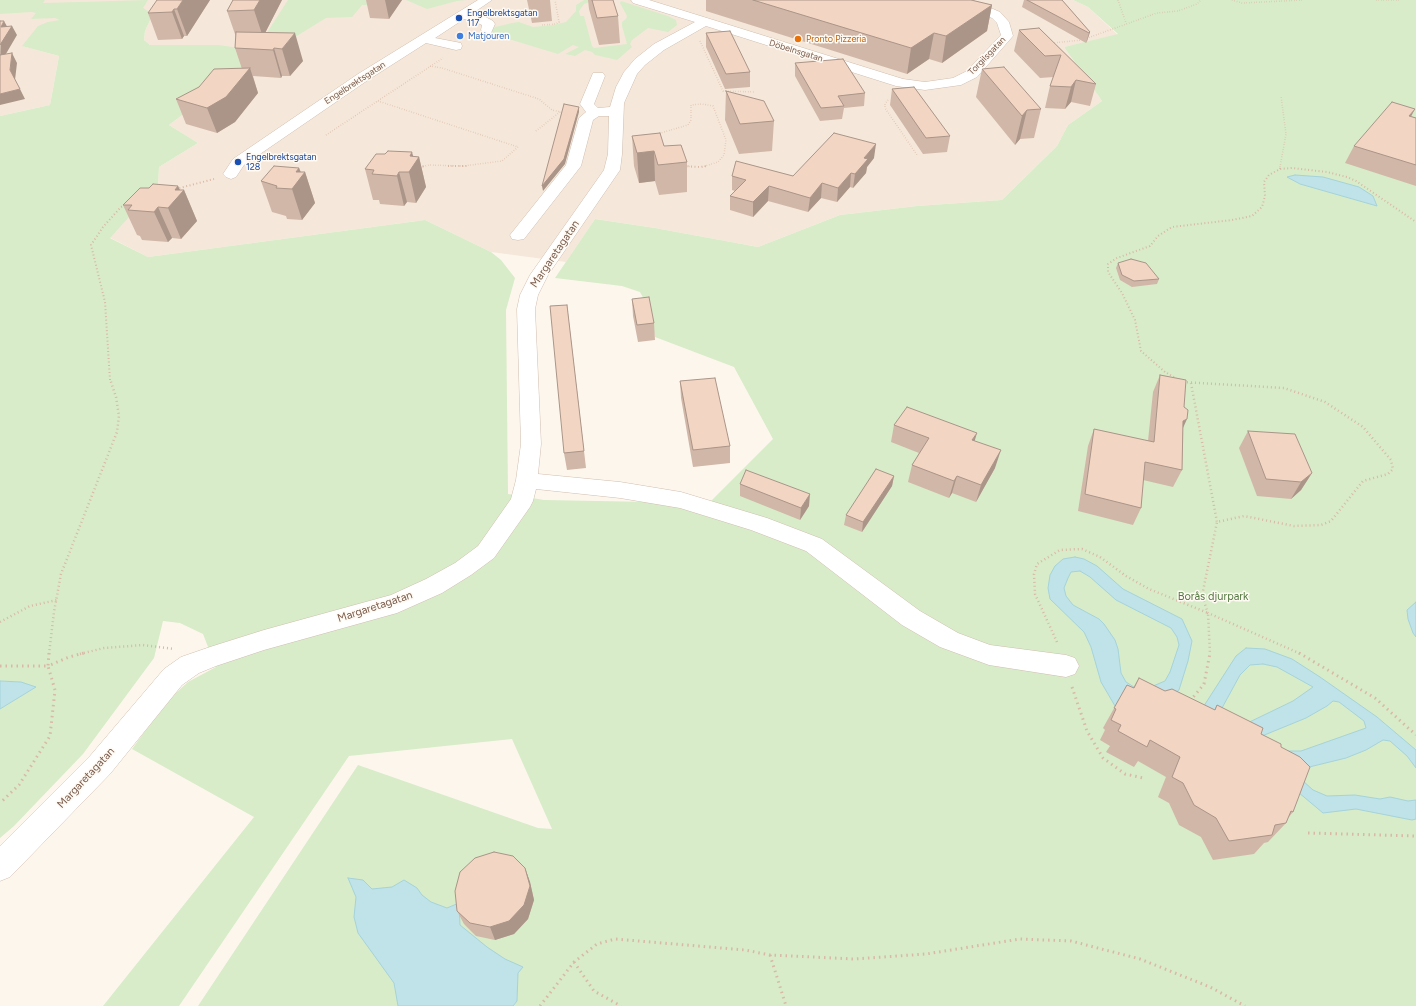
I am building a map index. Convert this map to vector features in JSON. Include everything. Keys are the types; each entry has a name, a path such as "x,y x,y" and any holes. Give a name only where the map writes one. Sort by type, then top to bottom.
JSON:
{"street":[{"name":"Engelbrektsgatan","path":"231,174 238,162 363,77 486,0"},
{"name":"Döbelnsgatan","path":"637,0 901,83 925,86 956,82"},
{"name":"Torgilsgatan","path":"956,82 972,74 1007,36 1003,22 996,15 962,0"},
{"path":"463,15 478,18 486,22 489,24 487,30"},
{"name":"Margaretagatan","path":"0,867 100,766 173,677 190,665 210,657 397,603 434,586 463,569 486,552 522,501 527,480 532,444 526,310 529,295 539,275 612,170 615,154 600,110 617,103 631,72 651,53 704,22"},
{"path":"424,39 456,46"},
{"path":"598,76 587,104 600,110"},
{"path":"518,235 573,166 583,124 586,118 600,110"},
{"path":"527,480 620,490 681,500 759,524 814,545 841,564 871,590 911,618 949,640 989,655 1066,666"}],"path":[{"path":"542,25 556,24 559,22 555,0"},
{"path":"1118,0 1126,23"},
{"path":"1052,43 1082,40 1157,12 1178,11 1197,4 1201,0"},
{"path":"1232,0 1242,3 1304,0"},
{"path":"1376,0 1400,0"},
{"path":"682,34 692,36 700,40 723,91 755,92"},
{"path":"326,135 443,58"},
{"path":"430,66 442,68 539,99 552,110 561,112 600,110"},
{"path":"1280,169 1286,134 1281,96"},
{"path":"888,100 885,104 885,108 917,155"},
{"path":"378,101 518,147 502,161 463,166 429,165 416,168"},
{"path":"657,134 688,124 691,120 691,105 702,104 713,106 726,140 724,155 718,162 710,166 690,167 678,165"},
{"path":"536,131 548,120 561,112"},
{"path":"1217,522 1244,516 1294,526 1321,525 1331,521 1363,481 1388,474 1393,469 1392,460 1363,427 1325,402 1284,388 1182,382 1165,372 1141,351 1135,320 1122,293 1108,272 1108,264 1117,258 1150,246 1158,236 1172,227 1232,220 1252,216 1262,208 1264,182 1269,175 1280,169 1292,168 1327,172 1347,177 1356,181 1416,222"},
{"path":"171,191 231,174"},
{"path":"0,803 19,785 50,736 55,690 48,666 62,574 117,432 119,416 116,397 110,383 105,302 91,245 103,227 121,207 127,204"},
{"path":"1187,704 1204,684 1211,650 1208,612 1202,596 1217,522 1191,383"},
{"path":"1143,778 1125,774 1103,758 1087,731 1066,666 1035,594 1034,574 1037,564 1060,550 1082,549 1100,557 1126,576 1149,589 1208,612 1311,660 1375,698 1416,735"},
{"path":"0,622 30,606 57,600"},
{"path":"0,666 48,666 70,657 104,648 143,645 177,649"},
{"path":"1308,833 1416,836"},
{"path":"540,1006 574,962 597,944 615,939 746,950 770,955 854,959 926,954 1020,938 1071,941 1140,959 1210,987 1245,1006"},
{"path":"770,955 786,1006"},
{"path":"574,962 594,991 621,1006"}],"shaded area":[{"path":"0,0 1073,0 1088,7 1118,35 1064,47 1102,101 1068,125 1057,146 1002,200 917,206 840,215 758,247 655,228 595,219 566,262 491,252 425,220 148,257 109,237 158,185 159,167 198,143 169,125 265,53 150,45 144,40 145,31 153,14 23,46 59,56 50,105 0,116"}],"green space":[{"name":"Borås djurpark","path":"0,0 45,0 43,3 148,0 143,8 153,14 145,31 144,40 150,45 219,45 266,52 169,125 198,143 159,167 158,185 110,238 148,257 425,220 491,252 501,260 515,278 506,310 508,494 544,500 650,502 700,512 773,439 734,367 655,337 650,310 640,292 622,286 555,278 595,219 655,228 758,247 840,215 917,206 1002,200 1057,146 1068,125 1102,101 1064,47 1118,34 1088,7 1073,0 1416,0 1416,1006 198,1006 358,765 538,828 552,829 512,739 349,756 179,1006 103,1006 254,817 132,749 167,701 188,682 216,667 203,634 180,623 163,621 154,658 83,754 14,826 0,838 0,709 21,682 0,681 0,116 50,105 59,56 22,46 38,26 48,22 60,20 55,18 31,19 36,13 32,12 0,14"},
{"path":"288,0 395,0 399,4 362,5 352,17 326,18 287,42 263,39"},
{"path":"406,0 467,0 457,1 427,9"},
{"path":"584,0 597,0 584,4 579,11 580,16 584,16 592,46 594,48 627,44 622,22 627,16 620,3 621,1 668,16 676,20 677,25 668,32 648,28 632,40 630,44 632,47 617,60 595,55 592,52 585,50 575,56 565,54 579,47 573,45 558,54 492,34 492,30 495,27 512,23 519,22 533,27 566,22 576,11 576,5"}],"water":[{"path":"1295,175 1323,177 1359,187 1373,196 1377,206 1300,184 1287,177"},
{"path":"1075,557 1084,559 1097,566 1123,589 1182,619 1192,641 1188,661 1179,690 1169,697 1115,706 1101,682 1091,647 1084,632 1050,599 1048,588 1050,575 1055,566 1063,559","holes":["1080,571 1090,577 1116,600 1171,628 1177,637 1179,645 1170,672 1165,681 1146,689 1134,687 1126,682 1121,673 1118,649 1115,640 1104,624 1099,619 1073,605 1066,596 1064,588 1071,572"]},
{"path":"1416,602 1416,637 1408,619 1407,610"},
{"path":"1246,648 1265,649 1292,659 1377,717 1416,750 1416,768 1407,756 1390,741 1383,740 1366,750 1346,758 1297,770 1279,751 1301,751 1366,728 1364,721 1339,702 1333,701 1306,718 1240,745 1191,726 1236,656","holes":["1263,664 1277,667 1313,687 1293,701 1235,729 1216,719 1240,675 1250,665"]},
{"path":"0,681 21,682 36,687 0,709"},
{"path":"1302,780 1313,790 1327,796 1355,795 1380,799 1390,797 1408,801 1416,800 1416,819 1412,820 1356,809 1323,813 1292,787"},
{"path":"348,878 363,880 372,889 392,887 404,880 417,888 422,895 431,902 447,908 459,903 460,925 487,947 505,959 523,967 518,973 517,1001 513,1006 398,1006 394,983 358,933 354,917 356,897"}],"building":[{"path":"157,0 183,0 177,9 174,9 172,12 148,13"},
{"path":"233,0 260,0 254,10 227,11"},
{"path":"592,0 613,0 618,16 597,18"},
{"path":"753,0 971,0 992,5 946,36 934,33 911,48"},
{"path":"1027,0 1062,0 1090,32 1089,33"},
{"path":"0,21 4,21 1,27 12,26 0,45"},
{"path":"1039,28 1096,84 1076,80 1071,87 1050,86 1061,55 1045,56 1019,30"},
{"path":"730,31 750,72 726,74 706,33"},
{"path":"236,32 295,33 282,49 274,48 273,50 235,48"},
{"path":"12,53 10,70 20,89 0,94 0,55"},
{"path":"843,59 865,93 838,96 844,106 821,108 795,63"},
{"path":"1004,67 1041,109 1027,110 1022,116 982,69"},
{"path":"250,68 226,97 207,108 176,99 199,87 214,69"},
{"path":"914,87 950,136 926,138 892,89"},
{"path":"726,91 764,101 774,121 740,124"},
{"path":"1392,102 1415,109 1409,116 1416,118 1416,165 1354,146"},
{"path":"564,104 579,107 564,159 542,186"},
{"path":"660,133 664,146 681,145 687,162 658,165 654,151 637,153 632,136"},
{"path":"834,133 876,144 864,158 868,159 855,174 851,173 838,188 822,183 810,198 769,186 753,202 730,196 746,180 732,176 736,161 793,176"},
{"path":"388,151 412,152 410,156 419,157 409,172 399,172 397,176 372,174 374,170 365,169 376,154 385,154"},
{"path":"274,166 299,168 296,172 305,172 292,189 276,188 277,186 261,181"},
{"path":"153,184 178,186 175,190 184,190 168,208 158,207 154,212 128,210 132,205 123,205 140,188 149,188"},
{"path":"1131,259 1146,263 1159,279 1134,281 1122,275 1118,263"},
{"path":"649,297 654,323 637,325 632,299"},
{"path":"567,305 584,451 564,453 550,306"},
{"path":"1160,375 1186,380 1184,407 1188,410 1187,419 1183,421 1182,470 1145,462 1141,508 1085,494 1094,429 1154,442"},
{"path":"715,378 730,446 693,450 680,381"},
{"path":"907,407 977,433 972,440 1001,450 981,485 957,476 954,481 912,465 929,438 894,425"},
{"path":"1248,431 1295,434 1312,473 1301,482 1266,479"},
{"path":"876,469 894,476 863,522 846,515"},
{"path":"746,470 810,494 801,508 740,484"},
{"path":"1139,678 1165,691 1172,689 1215,710 1217,705 1263,728 1261,734 1281,744 1281,747 1300,757 1310,767 1293,812 1291,811 1286,823 1275,825 1272,835 1229,841 1216,818 1194,805 1183,783 1172,777 1180,757 1150,740 1147,747 1118,731 1121,725 1111,720 1116,709 1114,708 1127,685 1134,688"},
{"path":"494,852 513,856 525,868 530,886 524,905 509,921 490,927 470,923 457,911 455,891 460,872 475,858"}],"place":[{"name":"Engelbrektsgatan 117","path":"459,18"},
{"name":"Matjouren","path":"460,36"},
{"name":"Pronto Pizzeria","path":"798,39"},
{"name":"Engelbrektsgatan 128","path":"238,162"}]}
